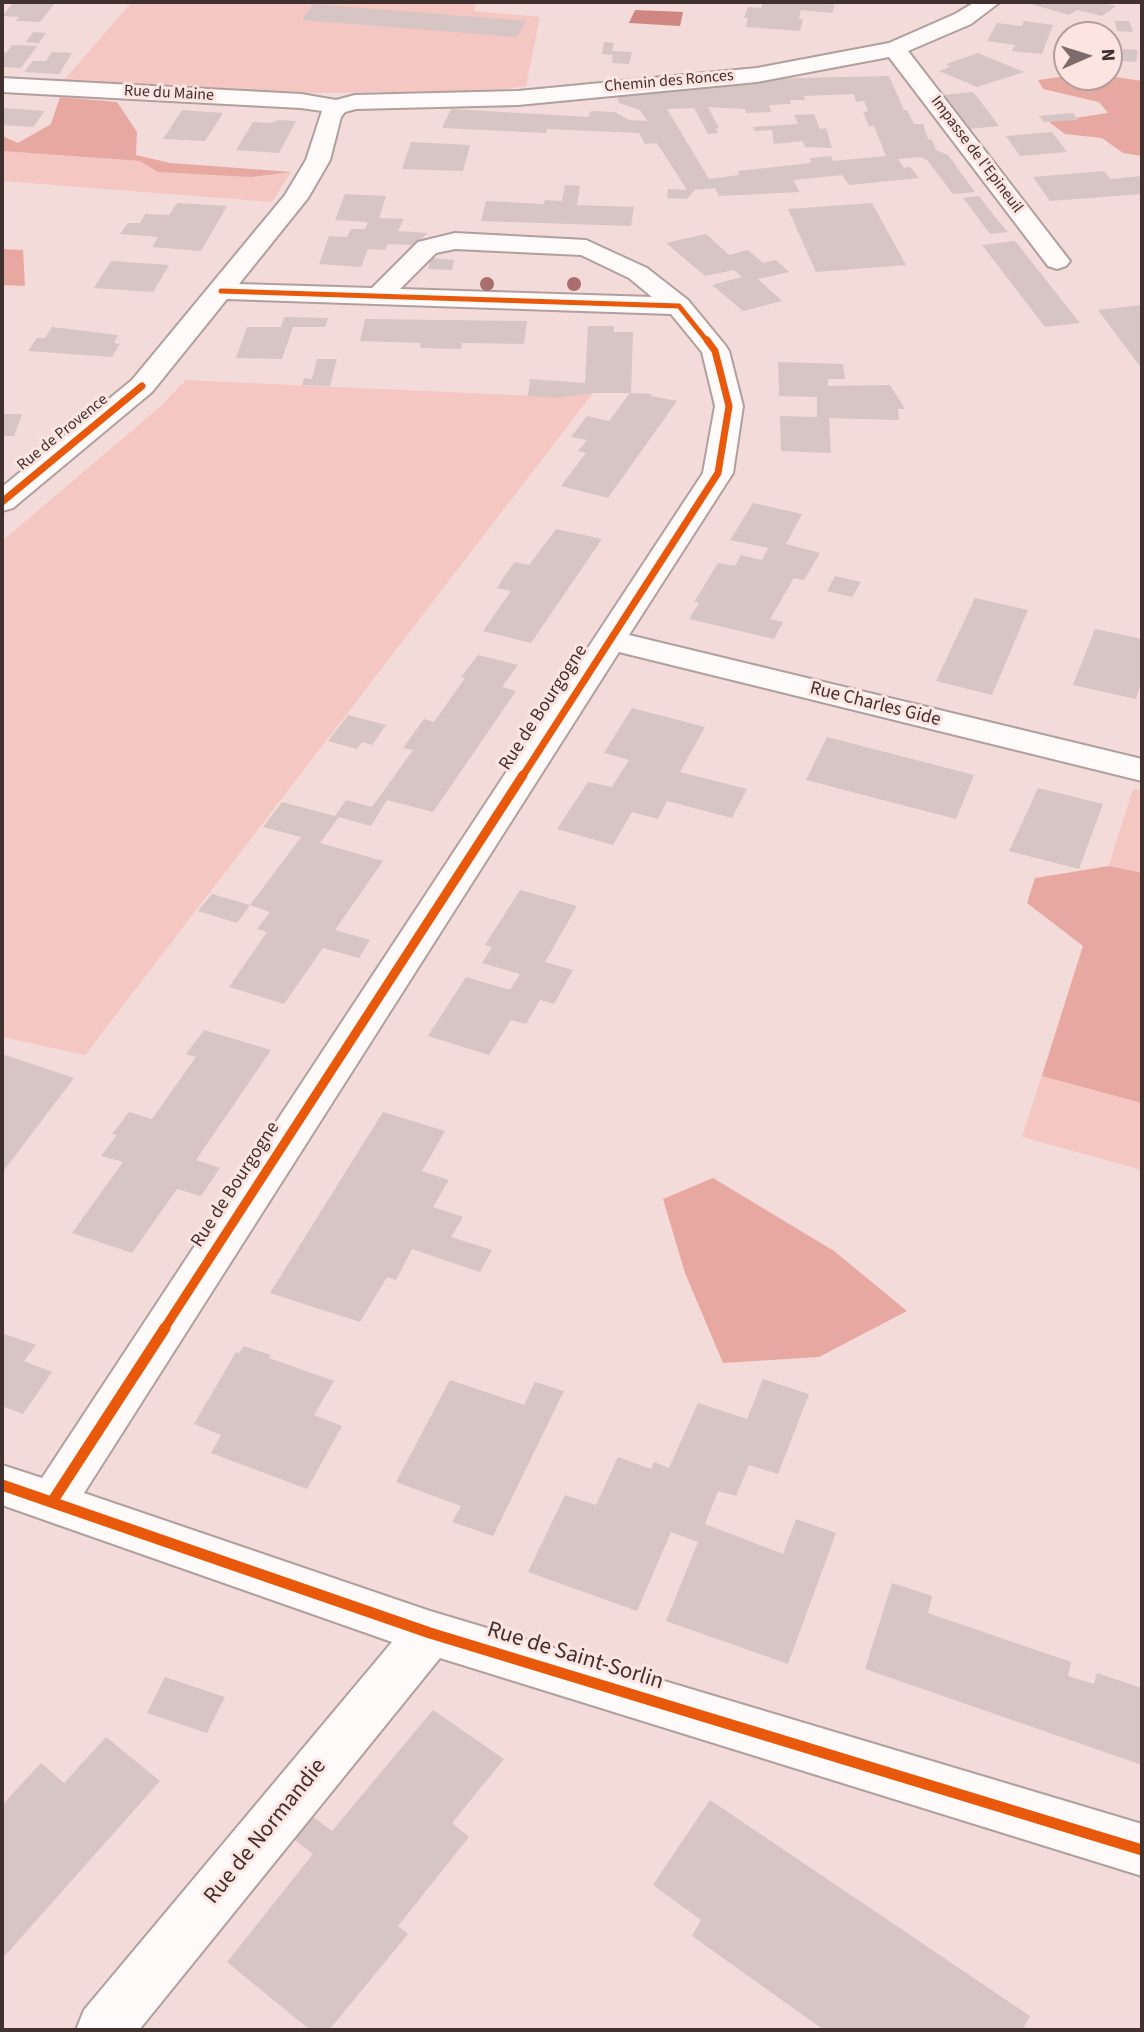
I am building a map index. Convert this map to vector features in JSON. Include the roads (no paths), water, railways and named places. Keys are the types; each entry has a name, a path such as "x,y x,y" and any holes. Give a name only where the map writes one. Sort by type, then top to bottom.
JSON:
{"street":[{"name":"Chemin des Ronces","path":"337,107 355,102 518,98 757,75 895,49 963,19 989,2"},
{"name":"Impasse de l'Epineuil","path":"895,49 1057,261"},
{"name":"Rue du Maine","path":"2,85 301,102 337,107"},
{"name":"Rue de Provence","path":"7,493 142,386 296,198 318,160 330,116 337,107"},
{"name":"Rue de Bourgogne","path":"52,1502 718,472 729,406 715,351 679,306 638,273 586,248 455,241 428,247 377,298"},
{"path":"221,291 679,306"},
{"name":"Rue Charles Gide","path":"609,640 1142,770"},
{"name":"Rue de Saint-Sorlin","path":"2,1485 429,1633 1142,1850"},
{"name":"Rue de Normandie","path":"103,2030 429,1633"}]}
